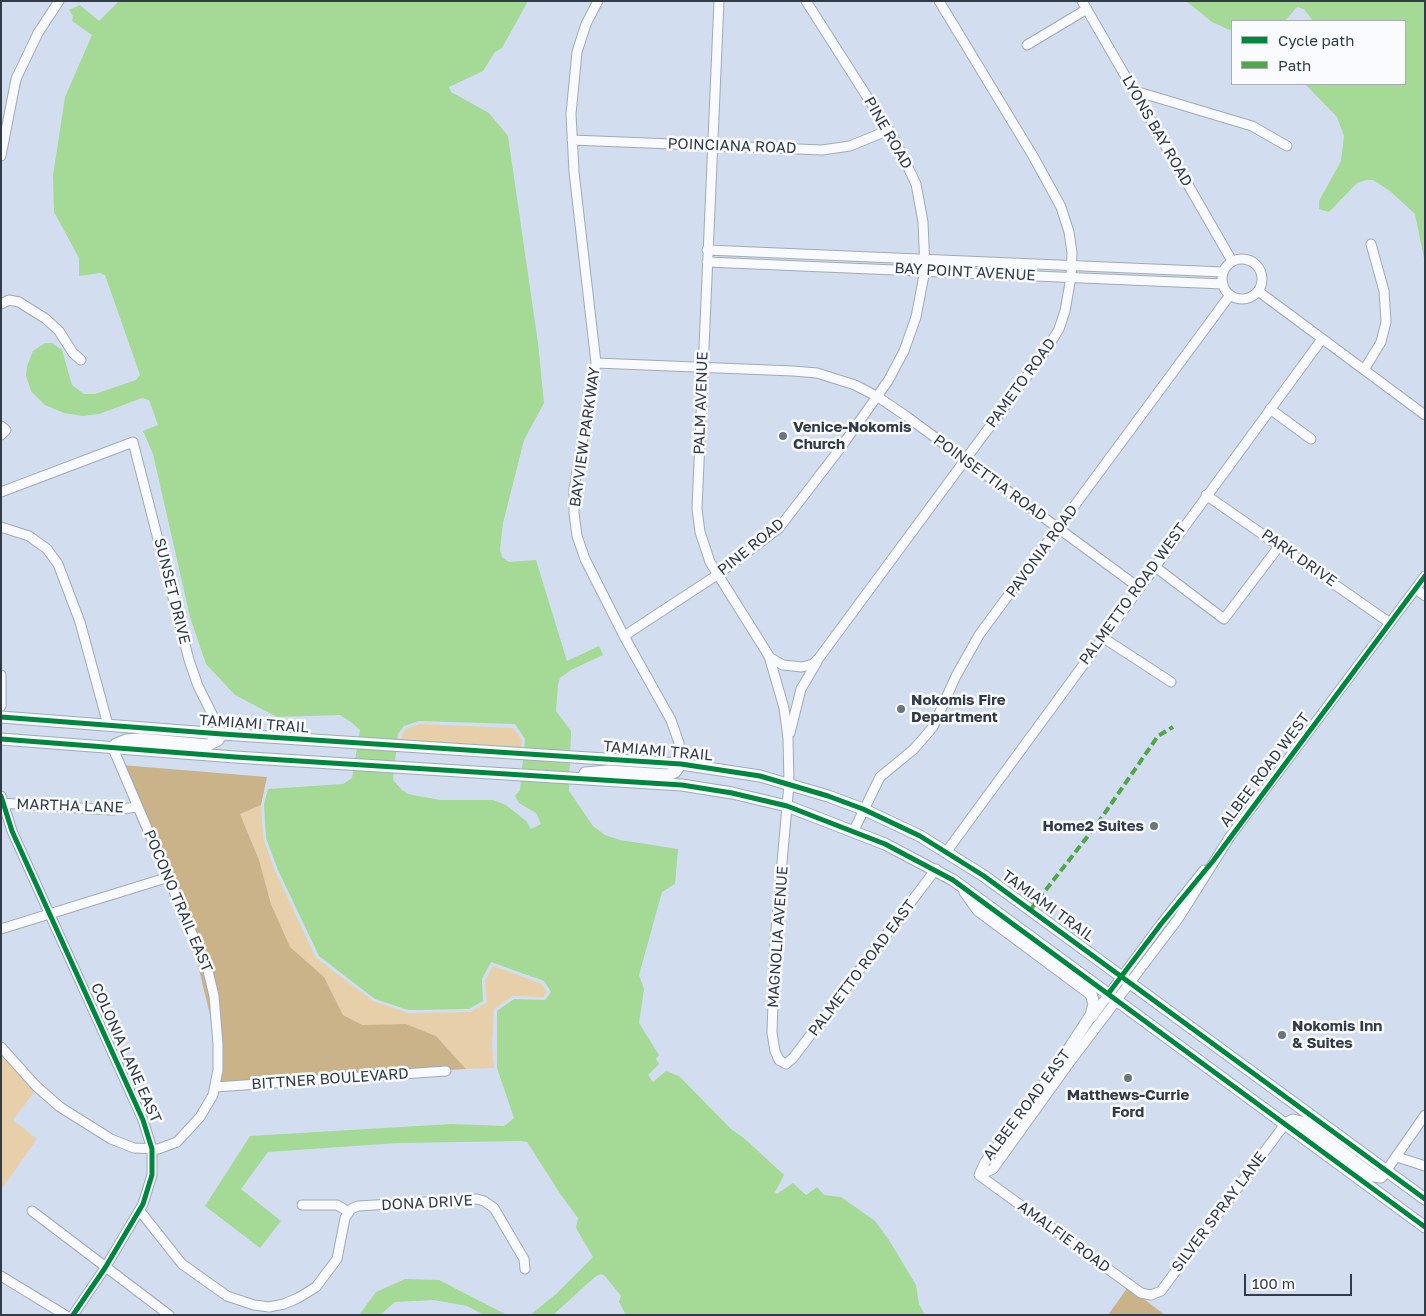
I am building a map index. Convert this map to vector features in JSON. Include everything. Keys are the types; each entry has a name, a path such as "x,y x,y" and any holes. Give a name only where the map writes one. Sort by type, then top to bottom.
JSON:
{"main road":[{"name":"TAMIAMI TRAIL","path":"1,717 222,734 681,764 734,771 789,784 863,809 912,832 946,851 984,876 1425,1199"},
{"path":"112,746 126,740 140,739 208,745 218,740 222,734"},
{"path":"1,739 347,764 571,777 706,788 788,806 854,830 936,870 960,885 1425,1227"},
{"path":"571,777 590,772 608,771 668,775 675,772 681,764"},
{"path":"960,885 978,910 1090,994 1094,1004 1092,1015 1065,1055"},
{"path":"1285,1124 1293,1120 1301,1122 1374,1176 1381,1177 1386,1171"},
{"path":"1390,1202 1425,1216"}],"street":[{"path":"1,156 16,79 38,33 58,1"},
{"name":"BAYVIEW PARKWAY","path":"598,1 586,24 577,52 574,78 572,140 596,363 574,490 574,513 577,536 585,559 624,636 672,720 679,743 681,764"},
{"name":"PALM AVENUE","path":"719,1 702,367 698,520 706,552 717,575 769,656 783,699 788,738 789,784"},
{"name":"PINE ROAD","path":"624,636 717,575 779,528 878,396 896,368 910,336 925,270 922,210 916,184 907,162 889,130 806,1"},
{"name":"PAMETO ROAD","path":"788,738 801,689 820,658 1054,339 1065,311 1072,266 1069,232 1056,196 938,1"},
{"path":"1027,45 1085,5"},
{"name":"LYONS BAY ROAD","path":"1085,5 1232,261"},
{"path":"1135,91 1252,126 1288,146"},
{"name":"POINCIANA ROAD","path":"572,140 831,149 850,146 889,130"},
{"path":"1364,370 1381,342 1386,322 1385,297 1371,244"},
{"name":"BAY POINT AVENUE","path":"707,250 1223,272"},
{"path":"1244,259 1255,263 1262,273 1258,291 1254,295 1242,299 1230,295 1223,284 1223,272 1232,261 1244,259"},
{"name":"BAY POINT AVENUE","path":"707,262 1223,284"},
{"path":"1258,291 1425,415"},
{"name":"PAVONIA ROAD","path":"854,830 880,777 914,749 933,727 972,647 1230,295"},
{"path":"1,304 9,300 19,302 46,320 59,331 73,353 81,360"},
{"name":"PALMETTO ROAD WEST","path":"946,851 1322,339"},
{"name":"POINSETTIA ROAD","path":"596,363 817,373 855,385 878,396 1138,588"},
{"path":"1270,409 1311,439"},
{"path":"1,426 6,430 1,435"},
{"name":"SUNSET DRIVE","path":"1,492 133,442 189,660 198,686 222,734"},
{"name":"PARK DRIVE","path":"1206,495 1390,623"},
{"path":"1,528 29,536 47,550 58,564 80,622 108,725"},
{"path":"1154,566 1224,619 1280,545"},
{"name":"ALBEE ROAD WEST","path":"1126,979 1199,888 1213,861 1425,576"},
{"path":"1416,588 1425,596"},
{"path":"1102,637 1171,682"},
{"path":"769,656 783,664 802,667 813,664 820,658"},
{"path":"1,675 1,706"},
{"name":"POCONO TRAIL EAST","path":"112,746 198,943 212,984 218,1044 218,1070 207,1107 185,1135 171,1146 152,1149"},
{"name":"MAGNOLIA AVENUE","path":"786,1064 778,1058 772,1033 776,941 789,784"},
{"name":"MARTHA LANE","path":"2,801 112,810 138,807"},
{"name":"COLONIA LANE EAST","path":"2,801 12,832 51,913 143,1120 152,1149 152,1175 140,1210 105,1268 73,1315"},
{"name":"PALMETTO ROAD EAST","path":"786,1064 793,1058 936,870"},
{"path":"1,929 168,877"},
{"name":"ALBEE ROAD EAST","path":"979,1175 984,1162 1065,1055 1126,979"},
{"name":"ALBEE ROAD EAST","path":"979,1175 993,1168 1112,997"},
{"path":"1,1047 36,1086 75,1118 125,1145 152,1149"},
{"name":"BITTNER BOULEVARD","path":"214,1087 446,1071"},
{"path":"1386,1171 1397,1158 1425,1115"},
{"name":"SILVER SPRAY LANE","path":"1151,1296 1160,1291 1285,1124"},
{"path":"1397,1158 1425,1166"},
{"name":"AMALFIE ROAD","path":"979,1175 1141,1293 1151,1296"},
{"name":"DONA DRIVE","path":"349,1212 358,1206 484,1201 494,1208 499,1216 524,1259 526,1269"},
{"path":"140,1210 176,1258 188,1269 234,1300 254,1305 269,1306 298,1298 322,1281 336,1259 343,1223 349,1212 337,1205 302,1205"},
{"path":"32,1211 169,1315"},
{"path":"1,1276 65,1315"}],"shaded area":[{"path":"119,1 528,1 502,48 495,52 483,71 449,87 451,92 489,113 508,136 538,343 544,403 524,440 503,523 500,550 502,557 509,562 536,560 567,661 599,646 603,655 571,670 560,678 558,684 556,711 571,731 569,791 593,826 605,835 620,840 678,849 675,884 662,892 639,975 644,989 639,1023 659,1055 656,1059 659,1064 648,1075 653,1082 666,1071 679,1076 731,1129 745,1139 784,1175 775,1192 777,1194 793,1183 806,1195 817,1187 824,1195 841,1197 875,1221 889,1240 916,1285 919,1304 925,1315 626,1315 619,1302 621,1296 605,1276 601,1274 596,1276 553,1315 530,1315 556,1294 593,1257 576,1228 578,1218 527,1142 521,1141 398,1143 268,1152 241,1189 281,1221 260,1248 205,1206 250,1136 451,1124 504,1126 514,1118 497,1068 497,1011 514,999 545,1000 551,992 544,981 491,962 482,979 483,1001 469,1009 408,1010 375,999 319,956 278,870 266,838 264,804 268,789 343,784 352,778 360,730 340,715 277,717 235,695 206,664 190,617 153,454 143,431 158,425 149,400 142,398 99,414 83,416 64,413 45,405 31,391 26,375 27,366 33,351 45,343 52,343 62,350 72,385 84,394 95,394 136,380 140,375 105,275 100,273 79,276 79,258 54,212 53,176 65,97 92,35 72,21 73,16 69,10 80,5 99,21","holes":["419,721 515,724 525,739 520,790 515,796 519,803 536,813 541,824 531,829 526,821 506,805 493,800 440,800 408,794 393,780 398,734 404,726"]},
{"path":"1186,1 1425,1 1425,263 1415,214 1390,191 1373,180 1357,183 1329,212 1319,209 1319,201 1341,161 1344,136 1337,117 1306,85 1406,85 1406,20 1312,20 1304,9 1297,7 1286,20 1231,20 1231,31 1212,22"},
{"path":"420,724 513,728 522,740 521,748 401,742 402,735 406,729"},
{"path":"121,765 267,777 261,805 240,814 259,860 271,904 290,947 324,977 343,1015 362,1025 406,1024 436,1036 466,1069 219,1085 213,1027 191,937 136,817"},
{"path":"261,805 263,838 275,871 316,958 373,1001 408,1013 471,1012 487,1002 485,980 493,966 542,984 547,992 543,997 513,996 494,1009 492,1045 494,1068 466,1069 436,1036 406,1024 362,1026 343,1015 324,977 290,948 271,904 259,860 240,814"},
{"path":"1,1049 35,1091 13,1120 37,1139 1,1190"},
{"path":"405,1279 439,1280 507,1315 484,1315 467,1306 434,1300 395,1302 380,1315 359,1315 376,1292"},
{"path":"1128,1287 1165,1315 1108,1315"}],"marked path":[{"path":"1031,909 1098,823 1158,736 1173,727"}],"cycle path":[{"path":"1108,994 1161,924 1213,861 1425,576"},
{"path":"1,717 222,734 681,764 760,776 828,796 863,809 920,836 984,876 1425,1199"},
{"path":"1,739 235,757 682,785 732,793 787,806 885,844 953,880 1425,1227"},
{"path":"1,796 12,831 143,1120 152,1149 152,1175 143,1204 105,1268 73,1315"}],"place":[{"name":"Venice-Nokomis Church","path":"783,436"},
{"name":"Nokomis Fire Department","path":"901,709"},
{"name":"Home2 Suites","path":"1154,826"},
{"name":"Nokomis Inn & Suites","path":"1282,1035"},
{"name":"Matthews-Currie Ford","path":"1128,1078"}]}
